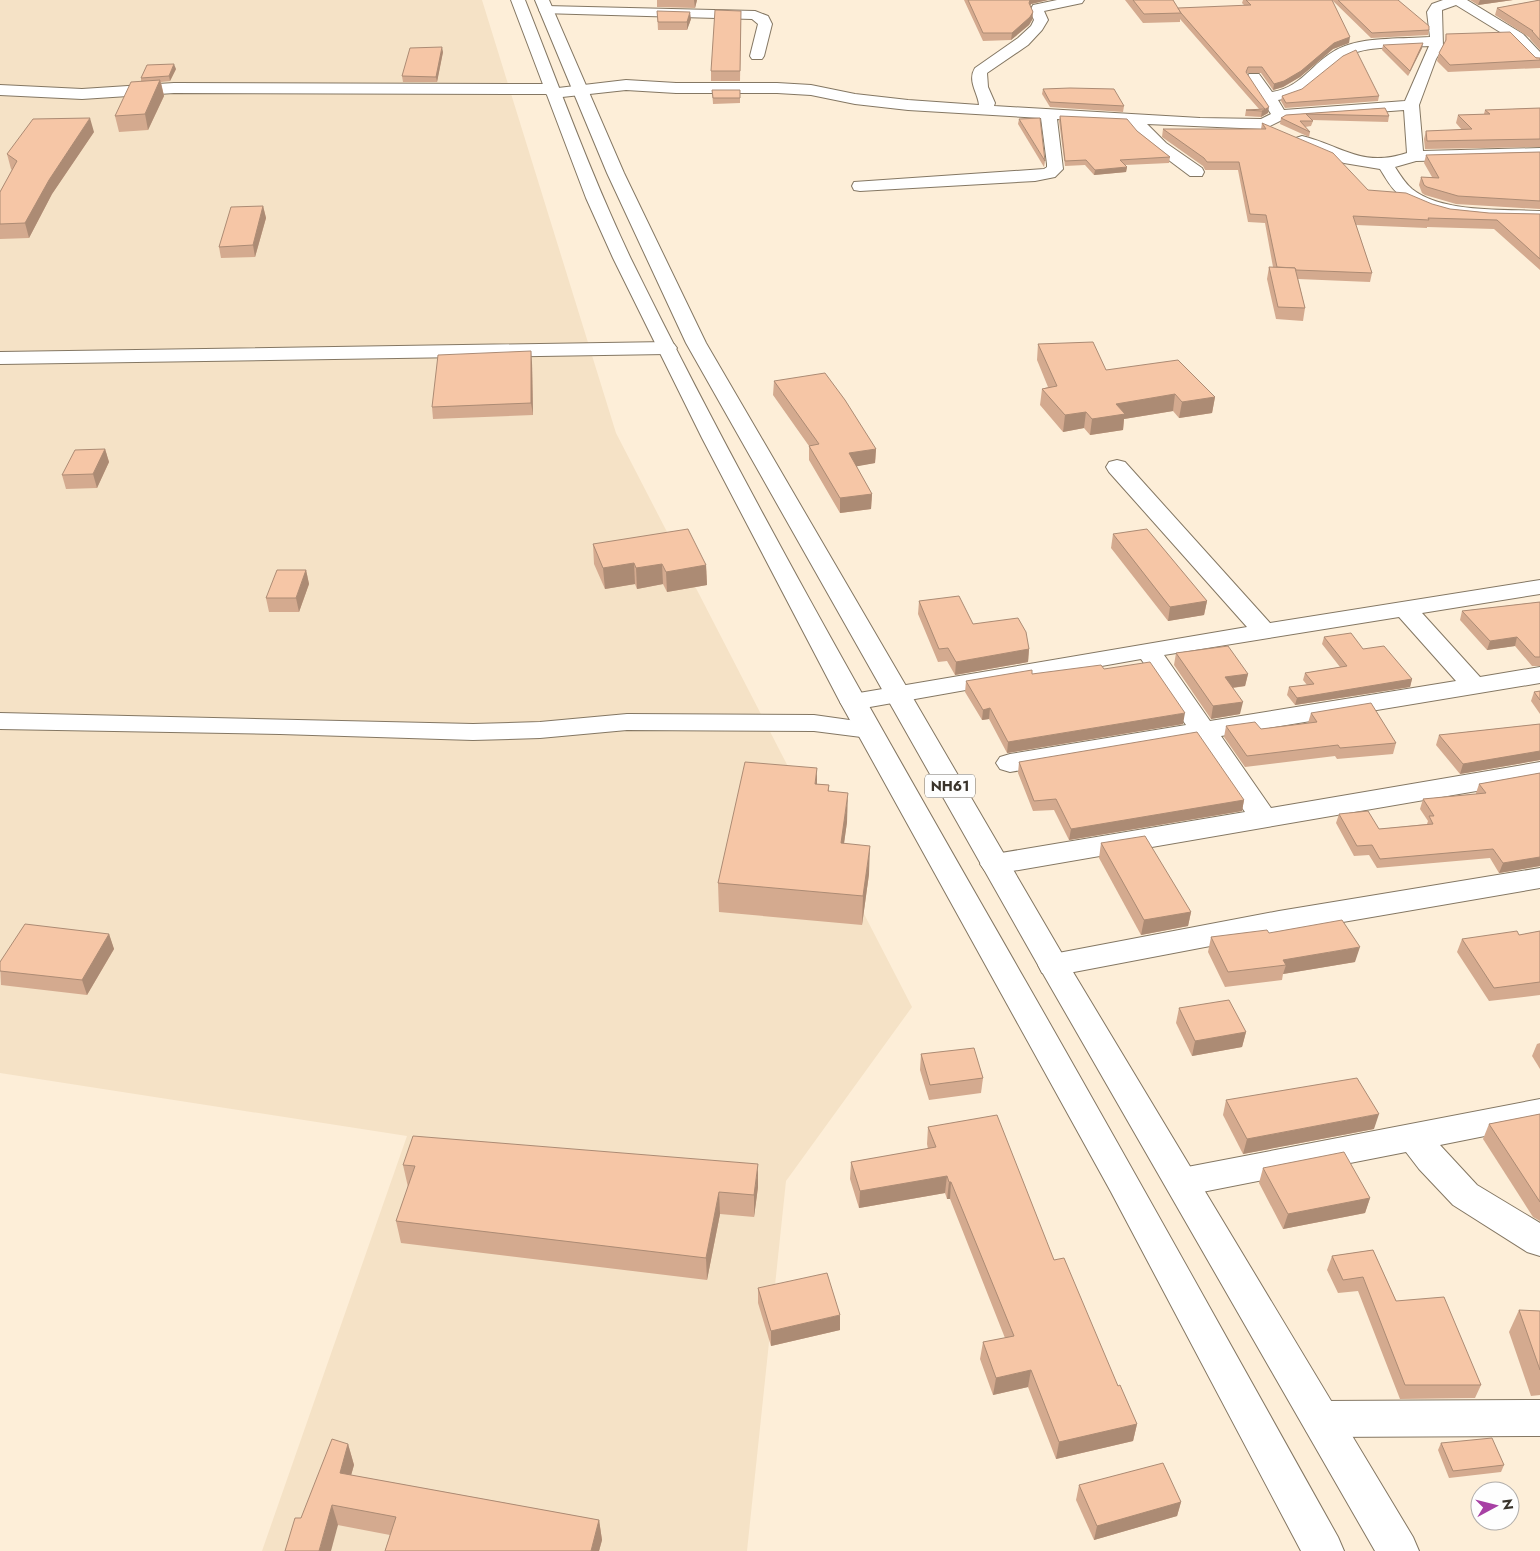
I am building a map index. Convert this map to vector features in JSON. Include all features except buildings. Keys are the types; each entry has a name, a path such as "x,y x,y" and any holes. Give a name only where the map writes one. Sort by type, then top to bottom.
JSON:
{"main road":[{"name":"NH61","path":"518,0 561,91 645,243 696,343 1053,966 1398,1551"},
{"path":"984,110 988,103 980,87 980,71 1003,56 1038,28 1041,20 1037,11 1038,8 1076,0"},
{"path":"1415,156 1411,105 1437,41 1435,9 1457,0 1506,29 1525,44 1540,61"},
{"name":"NH61","path":"544,5 561,91 595,198 667,348 868,730 1123,1182 1323,1551"},
{"path":"544,5 755,15 763,19 765,24 758,56"},
{"path":"1477,11 1495,9"},
{"path":"1506,29 1532,27"},
{"path":"1268,97 1288,94 1303,86 1319,68 1349,49 1376,45 1437,41"},
{"path":"1254,77 1280,115"},
{"path":"0,90 82,94 174,88 561,91 634,85 676,88 797,88 872,102 1200,123 1264,124 1350,160 1385,164 1415,156 1540,153"},
{"path":"1264,124 1280,115 1411,105"},
{"path":"860,186 1035,176 1049,173 1055,169 1055,164 1048,114"},
{"path":"1131,118 1160,146 1196,172"},
{"path":"1385,164 1402,188 1410,195 1440,208 1540,216"},
{"path":"0,358 667,348"},
{"path":"1117,467 1265,632"},
{"path":"853,702 1148,650 1540,587"},
{"path":"1405,609 1474,686"},
{"path":"1148,650 1264,819"},
{"path":"1010,763 1540,675"},
{"path":"0,721 280,726 473,732 540,730 627,722 814,724 868,730"},
{"path":"995,864 1540,771"},
{"path":"1053,966 1278,922 1540,878"},
{"path":"1182,1182 1540,1112"},
{"path":"1414,1136 1431,1159 1465,1195 1540,1241"},
{"path":"1321,1419 1540,1418"}],"shaded area":[{"path":"0,0 482,0 616,433 912,1007 786,1181 747,1551 262,1551 407,1136 0,1073"}]}
